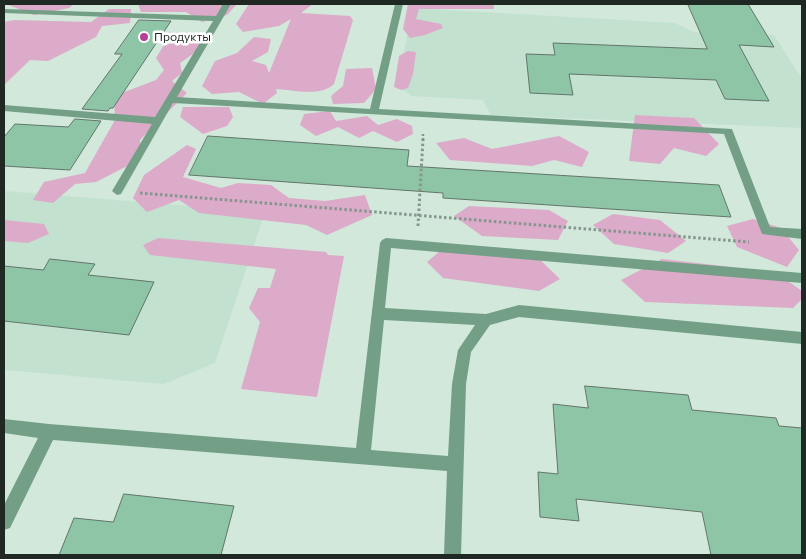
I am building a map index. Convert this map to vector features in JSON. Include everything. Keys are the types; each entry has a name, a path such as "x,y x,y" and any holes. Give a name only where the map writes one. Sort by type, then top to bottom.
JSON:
{"street":[{"path":"66,14 75,4"},
{"path":"117,191 227,4"},
{"path":"374,112 398,4"},
{"path":"4,11 218,19"},
{"path":"171,100 424,114 489,120 728,131 766,231 802,234"},
{"path":"4,108 159,121"},
{"path":"363,457 386,243 802,278"},
{"path":"379,314 486,320 519,311 802,338"},
{"path":"453,555 458,384 465,350 486,320"},
{"path":"4,426 49,432 455,464"},
{"path":"4,522 49,432"}],"path":[{"path":"417,245 420,217 424,114"},
{"path":"117,191 420,217 755,242"}],"shaded area":[{"path":"6,4 74,4 69,8 34,15"},
{"path":"138,4 237,4 227,15 202,22 186,12 141,12"},
{"path":"249,4 313,4 301,13 350,16 353,20 334,84 314,92 276,89 277,93 263,104 239,92 212,94 202,86 215,61 237,53 254,37 271,39 268,52 252,61 266,65 269,73 291,19 279,26 243,32 236,24"},
{"path":"408,4 494,4 494,9 419,9 416,19 441,24 443,28 410,38 403,29"},
{"path":"412,8 675,23 693,32 774,35 802,79 802,128 491,115 483,100 412,96 398,87"},
{"path":"109,9 131,9 130,23 102,26 96,37 48,61 30,60 4,85 4,22 14,20 91,22"},
{"path":"203,38 207,44 180,63 182,73 172,81 187,93 140,140 141,159 96,182 75,184 53,203 33,200 44,182 85,173 115,120 114,96 156,80 164,70 156,58 164,45"},
{"path":"408,51 416,52 413,74 408,88 401,90 394,87 399,56"},
{"path":"372,68 376,89 364,103 333,104 331,96 343,86 346,69"},
{"path":"183,107 229,107 233,117 227,126 203,134 180,117"},
{"path":"330,111 336,121 367,116 378,125 397,119 412,126 413,134 397,142 373,131 359,138 338,127 316,136 300,125 304,114"},
{"path":"635,115 694,118 719,144 706,156 674,148 660,164 629,161"},
{"path":"559,136 589,152 582,167 554,160 532,166 450,160 436,143 464,138 492,149"},
{"path":"187,145 196,149 183,177 221,188 238,183 271,185 289,198 325,201 365,195 372,215 327,235 306,225 199,213 179,200 147,212 133,198 144,175"},
{"path":"4,191 265,212 215,363 164,384 4,370"},
{"path":"469,206 549,210 568,221 558,240 482,236 454,216"},
{"path":"613,214 660,220 686,241 668,253 614,244 593,225"},
{"path":"753,219 781,228 799,250 787,267 737,247 727,226"},
{"path":"4,220 44,224 49,234 28,243 4,241"},
{"path":"158,238 326,252 328,255 344,256 317,397 241,389 260,322 249,308 258,288 270,288 276,269 150,255 143,245"},
{"path":"448,244 530,250 560,279 539,291 443,278 427,262"},
{"path":"662,259 775,272 802,291 802,299 793,308 645,302 621,280"}],"building":[{"path":"688,4 748,4 774,47 739,45 769,101 725,99 716,80 569,74 573,95 530,93 526,54 555,55 553,43 707,49"},
{"path":"139,20 171,21 113,108 110,108 108,111 82,109 122,54 115,54"},
{"path":"75,119 101,121 70,170 4,166 4,137 15,124 68,127"},
{"path":"208,136 409,150 407,166 719,185 731,217 443,198 443,193 189,175"},
{"path":"50,259 95,264 88,275 154,282 129,335 4,321 4,266 43,270"},
{"path":"585,386 688,395 692,410 776,418 779,426 802,428 802,555 711,555 702,512 576,499 579,521 540,517 538,472 558,474 553,404 588,408"},
{"path":"124,494 234,506 221,555 59,555 74,518 113,522"}],"place":[{"name":"Продукты","path":"144,37"}]}
